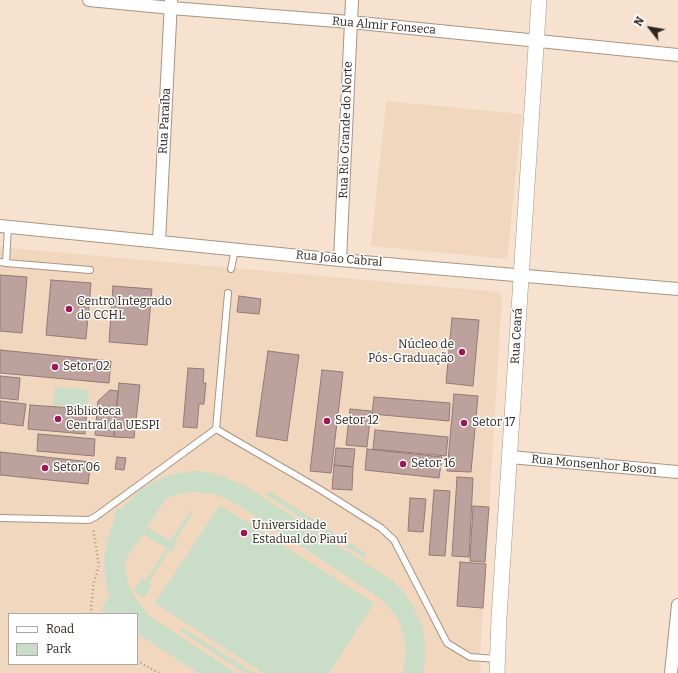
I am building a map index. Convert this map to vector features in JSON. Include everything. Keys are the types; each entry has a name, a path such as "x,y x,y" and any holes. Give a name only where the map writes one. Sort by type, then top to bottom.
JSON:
{"street":[{"name":"Rua Almir Fonseca","path":"89,0 171,4 678,54"},
{"name":"Rua Rio Grande do Norte","path":"340,260 352,0"},
{"name":"Rua Ceará","path":"498,666 499,618 520,274 539,0"},
{"name":"Rua Paraíba","path":"160,242 171,4"},
{"name":"Rua João Cabral","path":"4,226 340,260 678,288"},
{"name":"Rua Monsenhor Boson","path":"510,457 678,472"},
{"path":"672,673 676,649 678,606"}],"lane":[{"path":"4,226 3,262 90,270"},
{"path":"231,269 235,249"},
{"path":"0,518 89,520 216,429 228,293"},
{"path":"216,429 321,490 381,528 394,540 447,643 470,657 498,666"}],"path":[{"path":"92,613 91,608 94,588 99,566 93,527 95,517"},
{"path":"138,662 159,673"}],"shaded area":[{"path":"386,101 522,114 507,259 371,246"},
{"name":"Universidade Estadual do Piauí","path":"0,247 499,292 502,296 480,658 481,673 0,673"}],"green space":[{"path":"55,387 89,390 87,408 53,405"},
{"path":"193,471 207,472 220,475 245,486 395,583 412,604 423,629 425,657 423,673 403,673 406,653 402,630 398,619 383,601 235,503 214,494 191,492 179,494 168,497 163,503 147,527 170,541 191,510 193,512 174,543 176,545 172,552 169,550 149,583 152,585 144,598 134,591 141,578 146,581 166,548 143,534 125,562 126,574 134,596 148,615 236,673 198,673 138,634 138,613 106,613 101,610 110,595 106,586 104,559 109,532 116,517 114,515 118,508 121,510 142,489 166,476"},
{"path":"269,491 367,554 364,558 266,495"},
{"path":"220,505 374,603 329,673 263,673 155,603"},
{"path":"183,628 254,673 245,673 180,631"}],"building":[{"path":"0,275 27,277 22,333 0,331"},
{"name":"Centro Integrado do CCHL","path":"51,280 91,283 86,339 46,335"},
{"path":"113,286 152,289 147,345 109,342"},
{"path":"239,296 261,299 259,314 237,312"},
{"name":"Núcleo de Pós-Graduação","path":"452,318 479,320 473,386 446,383"},
{"name":"Setor 02","path":"0,350 111,361 109,383 0,373"},
{"path":"268,351 299,355 287,441 256,436"},
{"path":"188,368 204,369 203,383 206,383 204,404 199,404 197,428 183,427"},
{"name":"Setor 12","path":"322,370 343,372 331,473 310,471"},
{"path":"0,376 20,378 18,400 0,398"},
{"path":"119,383 140,385 134,438 114,437"},
{"path":"110,390 118,391 114,437 95,435 98,401"},
{"name":"Setor 17","path":"454,394 478,396 471,472 447,471"},
{"path":"374,397 450,403 449,421 372,414"},
{"path":"0,401 26,404 23,426 0,423"},
{"name":"Biblioteca Central da UESPI","path":"30,405 87,409 85,434 28,429"},
{"path":"350,409 371,411 367,447 346,445"},
{"path":"375,430 448,437 446,456 373,449"},
{"path":"38,434 95,439 94,456 37,451"},
{"path":"336,448 355,449 353,467 334,465"},
{"name":"Setor 16","path":"367,449 442,457 439,478 365,470"},
{"name":"Setor 06","path":"0,452 91,462 88,484 0,475"},
{"path":"117,457 126,458 124,470 115,469"},
{"path":"334,465 353,467 352,490 332,489"},
{"path":"457,477 473,478 469,557 452,556"},
{"path":"434,490 450,491 445,556 429,555"},
{"path":"410,498 426,499 423,532 408,531"},
{"path":"473,506 489,507 485,562 470,561"},
{"path":"460,562 486,564 483,608 457,606"}],"place":[{"name":"Centro Integrado do CCHL","path":"69,309"},
{"name":"Núcleo de Pós-Graduação","path":"462,352"},
{"name":"Setor 02","path":"55,367"},
{"name":"Biblioteca Central da UESPI","path":"58,419"},
{"name":"Setor 12","path":"327,421"},
{"name":"Setor 17","path":"464,423"},
{"name":"Setor 16","path":"403,464"},
{"name":"Setor 06","path":"45,468"},
{"name":"Universidade Estadual do Piauí","path":"244,533"}]}
